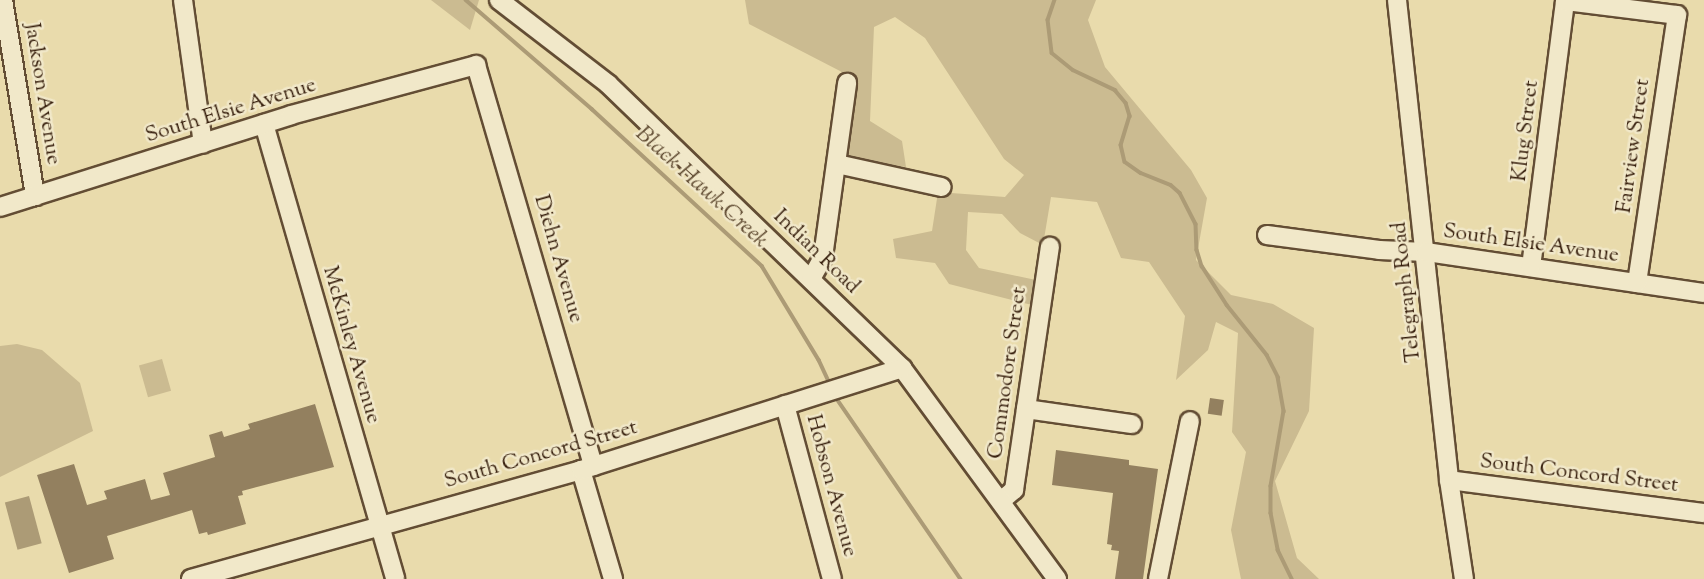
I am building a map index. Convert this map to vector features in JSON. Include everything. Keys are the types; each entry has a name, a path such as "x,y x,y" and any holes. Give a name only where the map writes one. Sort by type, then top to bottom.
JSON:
{"street":[{"name":"Jackson Avenue","path":"3,0 36,196"},
{"path":"183,0 203,144"},
{"name":"Indian Road","path":"499,0 608,84 902,368 1002,500 1057,579"},
{"name":"Telegraph Road","path":"1397,0 1449,480 1464,579"},
{"name":"Fairview Street","path":"1565,1 1677,15 1637,283"},
{"name":"Klug Street","path":"1531,267 1565,1"},
{"name":"South Elsie Avenue","path":"0,206 264,124 468,65 476,65"},
{"name":"Diehn Avenue","path":"476,65 587,468 612,579"},
{"path":"811,279 823,257 847,83"},
{"name":"McKinley Avenue","path":"264,124 395,579"},
{"path":"837,164 942,187"},
{"name":"South Elsie Avenue","path":"1267,235 1378,250 1426,252 1704,293"},
{"name":"Commodore Street","path":"1002,500 1014,490 1050,247"},
{"name":"South Concord Street","path":"191,579 587,468 902,368"},
{"name":"Hobson Avenue","path":"785,405 832,579"},
{"path":"1026,409 1132,424"},
{"path":"1158,579 1190,421"},
{"name":"South Concord Street","path":"1449,480 1704,513"}],"shaded area":[{"path":"431,0 479,0 470,30"},
{"path":"745,0 1096,0 1088,20 1105,67 1191,170 1207,198 1196,260 1231,295 1273,304 1314,328 1309,411 1275,481 1297,558 1319,579 1241,579 1231,530 1246,452 1232,432 1238,333 1216,322 1208,350 1176,380 1185,316 1149,262 1121,258 1097,202 1051,197 1043,245 1020,233 1002,214 968,212 966,250 979,268 1036,280 1032,305 949,284 935,263 896,258 893,239 932,231 938,192 1005,197 1024,175 1004,159 925,38 895,17 874,27 870,121 902,141 906,167 843,158 853,81 840,71 749,24"},
{"path":"17,344 42,350 80,383 93,431 0,477 0,346"},
{"path":"162,359 171,391 148,397 139,366"},
{"path":"29,496 42,543 18,550 5,502"}],"building":[{"path":"1210,398 1224,400 1222,416 1208,414"},
{"path":"315,404 334,467 242,491 243,495 238,496 246,524 208,535 207,532 199,534 192,510 107,536 114,559 69,573 37,475 74,464 87,505 107,499 104,491 145,479 151,500 170,495 163,473 215,457 209,435 222,431 224,437 250,429 248,424"},
{"path":"1056,450 1129,460 1129,465 1158,469 1143,579 1115,579 1119,551 1111,550 1112,545 1107,544 1113,493 1052,485"}],"waterway":[{"name":"Black Hawk Creek","path":"466,0 592,109 762,266 819,360 831,386"},
{"name":"Black Hawk Creek","path":"1055,0 1048,20 1052,53 1073,70 1115,90 1126,103 1130,116 1121,145 1125,162 1141,173 1171,185 1180,193 1196,224 1197,250 1202,266 1227,305 1267,355 1278,377 1284,411 1271,486 1271,513 1278,550 1292,579"},
{"name":"Black Hawk Creek","path":"835,396 961,579"}]}
